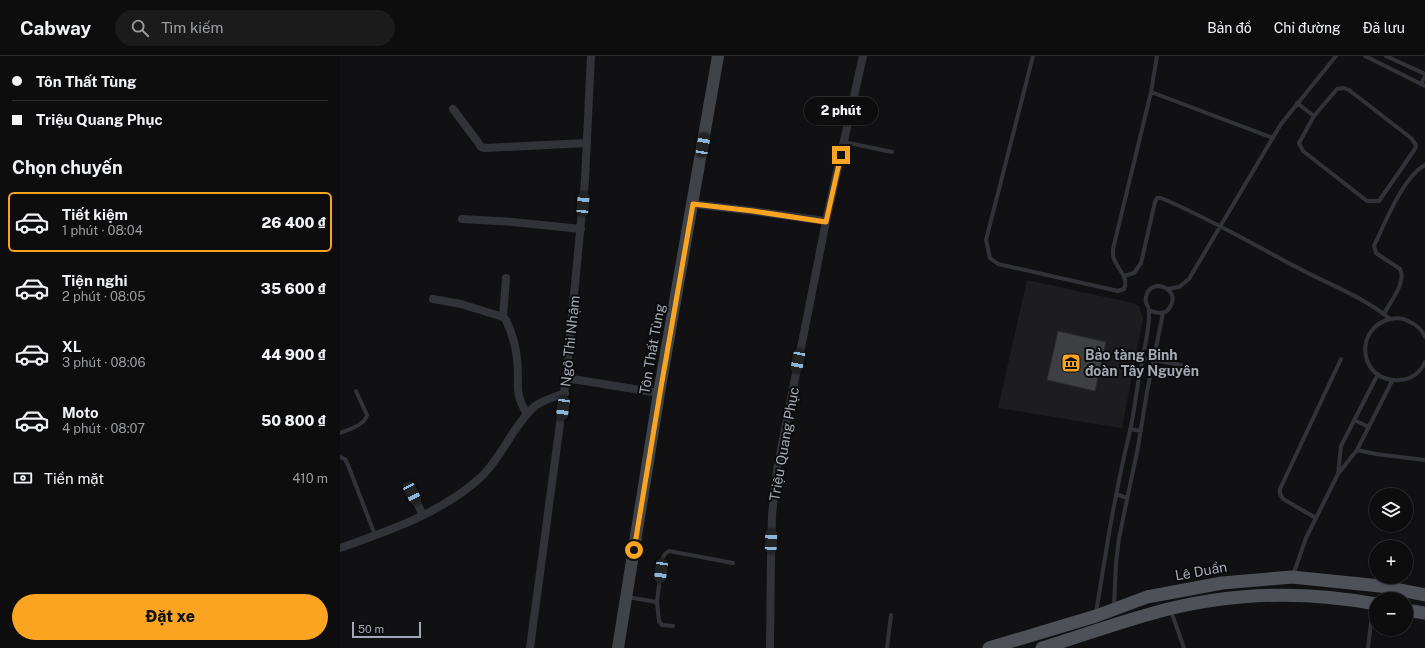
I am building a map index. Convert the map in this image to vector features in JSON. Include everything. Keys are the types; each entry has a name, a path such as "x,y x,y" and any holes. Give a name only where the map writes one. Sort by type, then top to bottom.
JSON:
{"main road":[{"path":"1291,594 1292,578"},
{"name":"Lê Duẩn","path":"989,648 1096,616 1147,597 1222,583 1292,578 1380,586 1425,595"},
{"path":"1042,648 1170,609 1223,599 1291,594 1369,603"},
{"path":"1413,611 1425,613"}],"street":[{"name":"Ngô Thì Nhậm","path":"530,648 565,393 581,229 591,56"},
{"name":"Tôn Thất Tùng","path":"618,648 718,56"},
{"name":"Triệu Quang Phục","path":"770,648 772,515 777,470 826,222 863,56"},
{"path":"453,109 477,142 485,148 587,143"},
{"path":"693,204 826,222"},
{"path":"462,219 513,222 581,229"},
{"path":"506,278 503,317 507,323 516,350 517,387 520,402 527,414"},
{"path":"433,300 461,304 503,317"},
{"path":"566,378 660,393"},
{"path":"340,548 404,525 461,492 490,468 527,414 536,406 565,393"},
{"path":"412,493 423,515"}],"lane":[{"path":"1033,56 986,240 990,258 998,264 1111,290 1124,289 1126,284 1124,276 1114,258 1114,245 1152,92 1157,56"},
{"path":"1167,289 1179,287 1189,279 1286,117 1336,56"},
{"path":"1365,56 1382,65 1423,85 1425,75 1386,56 1382,65"},
{"path":"1344,88 1349,90 1414,142 1415,149 1378,200 1367,201 1303,151 1298,143 1314,116 1337,89 1344,88"},
{"path":"1152,92 1273,138"},
{"path":"1298,103 1314,116"},
{"path":"844,142 892,152"},
{"path":"1384,314 1402,281 1402,272 1400,268 1376,253 1374,246 1406,185 1418,170 1425,166"},
{"path":"1124,276 1134,273 1141,263 1157,198 1168,201 1220,226 1316,277 1372,304 1390,320"},
{"path":"1096,616 1116,494 1130,429 1142,358 1149,310 1145,299 1147,293 1156,286 1162,286 1167,289 1172,295 1173,302 1170,309 1163,313 1156,313 1149,310"},
{"path":"1113,610 1119,538 1163,313"},
{"path":"1425,337 1416,325 1406,320 1395,318 1383,321 1374,328 1367,337 1365,349 1366,360 1372,370 1381,377 1392,381 1404,380 1414,376 1423,367 1425,362"},
{"path":"1142,358 1180,365"},
{"path":"1316,518 1283,499 1280,494 1280,490 1341,359"},
{"path":"1338,474 1341,446 1378,374"},
{"path":"1292,578 1306,538 1338,474 1357,450 1392,381"},
{"path":"340,433 358,425 366,419 367,415 356,391"},
{"path":"1354,420 1369,427"},
{"path":"1130,429 1141,431"},
{"path":"1357,450 1425,460"},
{"path":"340,457 345,459 348,465 375,536"},
{"path":"1116,494 1128,498"},
{"path":"1109,537 1119,538"},
{"path":"673,626 662,625 659,622 657,602 662,559 665,554 669,551 733,563"},
{"path":"627,597 657,602"},
{"path":"1170,609 1184,648"},
{"path":"887,648 891,615"},
{"path":"1368,648 1370,636"}],"shaded area":[{"name":"Bảo tàng Binh đoàn Tây Nguyên","path":"1027,280 1133,303 1139,306 1143,318 1122,428 998,408"}],"building":[{"path":"1058,331 1106,342 1095,391 1047,380"}],"place":[{"name":"Bảo tàng Binh đoàn Tây Nguyên","path":"1071,363"}],"route":[{"path":"634,550 693,204 826,222 841,155"}]}
